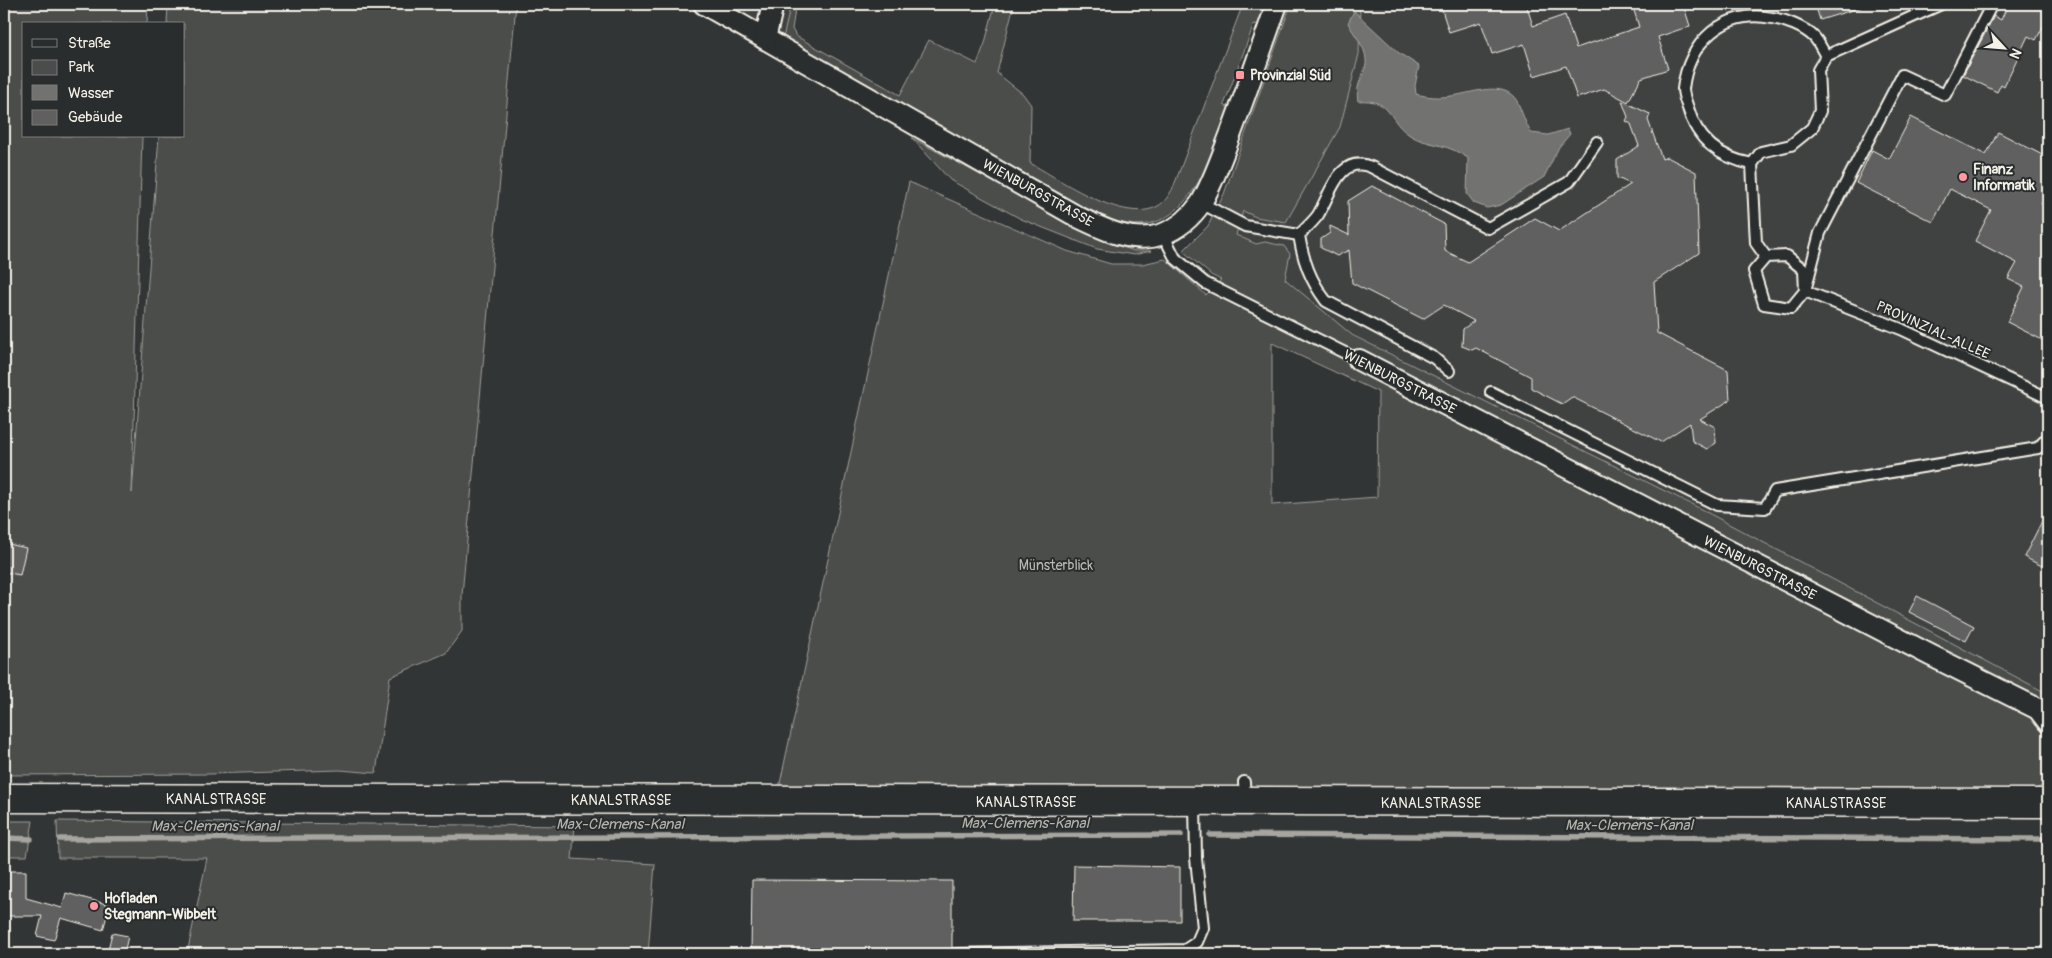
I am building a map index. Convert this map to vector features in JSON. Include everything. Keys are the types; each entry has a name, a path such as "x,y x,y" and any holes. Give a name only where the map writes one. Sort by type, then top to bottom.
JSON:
{"main road":[{"name":"KANALSTRASSE","path":"4,798 1195,802 1244,792 2048,803"}],"street":[{"name":"WIENBURGSTRASSE","path":"704,4 1076,216 1102,228 1130,237 1163,234"},
{"path":"765,38 773,4"},
{"path":"1163,234 1184,221 1200,203 1214,175 1277,4"},
{"name":"WIENBURGSTRASSE","path":"1358,360 1930,656 2038,709 2048,722"}],"lane":[{"path":"1766,257 1756,243 1752,164 1761,152 1791,146 1812,128 1820,111 1818,70 1826,56 1941,4"},
{"path":"1806,291 1804,270 1788,256 1766,257 1754,271 1764,304 1792,308 1806,291 1820,233 1902,75 1945,95 1992,4"},
{"path":"1752,164 1732,160 1709,145 1692,121 1683,91 1688,68 1698,48 1717,26 1740,16 1762,16 1784,20 1813,36 1826,56"},
{"path":"1299,235 1317,217 1338,177 1345,168 1353,164 1361,163 1371,167 1488,228 1569,182 1597,142"},
{"path":"1200,203 1245,226 1299,235"},
{"name":"WIENBURGSTRASSE","path":"1163,234 1175,258 1205,283 1358,360"},
{"path":"1299,235 1303,262 1316,289 1326,301 1434,358 1449,371"},
{"name":"PROVINZIAL-ALLEE","path":"1806,291 1901,328 2048,398"},
{"path":"1491,392 1717,505 1765,508 1775,491 2038,448 2048,437"},
{"path":"955,954 1185,950 1197,942 1203,928 1196,858 1195,802"}],"shaded area":[{"path":"725,4 791,4 783,38"},
{"path":"1302,4 2048,4 2048,694 1695,506 1226,271"}],"green space":[{"path":"4,4 148,4 147,22 22,22 22,138 142,138 132,493 159,138 185,138 185,22 167,22 168,4 516,4 462,595 462,631 446,653 390,677 376,773 340,770 209,774 4,775"},
{"path":"791,4 796,4 792,29 796,36 900,95 929,40 977,64 985,43 995,4 1014,4 997,73 1023,94 1031,105 1030,163 1093,198 1128,210 1144,210 1158,206 1167,198 1173,188 1243,4 1267,4 1259,25 1254,24 1224,105 1230,108 1207,167 1196,186 1183,203 1167,216 1149,224 1128,224 1101,216 1058,195 783,38"},
{"name":"Münsterblick","path":"1291,4 1360,4 1359,54 1340,127 1286,222 1256,217 1243,211 1236,235 1256,244 1265,242 1284,246 1290,254 1285,279 1352,335 1695,506 2048,694 2048,784 2032,790 779,788 909,182 1067,251 1111,264 1142,264 1165,259 1206,295 1221,280 1211,275 1183,251 1208,226 1224,194","holes":["1272,343 1378,392 1377,497 1272,505"]},
{"path":"912,138 1101,240 1134,251 1151,251 1134,255 1097,249 1021,219 950,180"},
{"path":"4,821 33,821 27,856 4,856"},
{"path":"57,821 575,826 572,859 655,864 648,954 187,954 207,858 58,858"}],"water":[{"path":"1354,11 1399,53 1419,66 1415,86 1416,94 1442,97 1495,89 1504,91 1511,94 1517,101 1531,133 1548,135 1568,129 1570,134 1559,147 1544,177 1501,205 1487,208 1474,203 1467,194 1468,158 1453,150 1413,137 1398,125 1384,107 1378,103 1358,101 1358,88 1366,59 1361,45 1348,23"}],"building":[{"path":"1440,4 1526,4 1533,26 1565,15 1576,48 1639,27 1632,4 1683,4 1690,26 1658,37 1668,69 1641,78 1628,102 1604,89 1577,98 1566,66 1534,76 1524,44 1492,54 1481,22 1449,32"},
{"path":"1815,4 1862,4 1862,7 1820,20"},
{"path":"2008,4 2048,4 2048,17 2036,40 2028,36 2004,86 2001,84 1997,92 1963,75 1994,16 2001,20"},
{"path":"1622,101 1650,114 1648,120 1662,159 1667,157 1696,172 1699,253 1654,282 1657,333 1728,370 1730,400 1700,419 1715,427 1716,443 1707,449 1692,441 1690,423 1661,442 1572,397 1562,404 1531,388 1531,377 1476,348 1472,350 1462,346 1463,329 1474,321 1444,305 1423,319 1352,283 1349,250 1337,256 1321,248 1321,239 1330,233 1330,226 1349,235 1348,201 1372,186 1444,224 1445,251 1468,262 1535,218 1559,231 1631,184 1617,178 1617,160 1639,146 1631,124 1626,121 1628,117"},
{"path":"1911,117 1986,155 1998,132 2048,158 2048,189 2041,204 2048,208 2048,343 2007,322 2024,287 2008,279 2017,263 1975,241 1991,210 1950,189 1933,222 1856,183 1872,150 1889,159"},
{"path":"2048,509 2048,569 2024,557"},
{"path":"4,543 26,548 20,575 4,572"},
{"path":"1917,596 1974,626 1966,641 1909,612"},
{"path":"1074,865 1180,867 1180,921 1073,921"},
{"path":"4,871 26,871 26,898 62,908 66,893 110,905 103,930 61,918 54,940 37,936 42,916 4,916"},
{"path":"752,880 952,881 952,948 948,954 751,954"},
{"path":"112,933 128,936 124,954 107,954"}],"waterway":[{"name":"Max-Clemens-Kanal","path":"60,839 1181,835"},
{"name":"Max-Clemens-Kanal","path":"1210,835 2048,839"},
{"name":"Max-Clemens-Kanal","path":"4,838 31,839"}],"place":[{"name":"Provinzial Süd","path":"1240,75"},
{"name":"Finanz Informatik","path":"1963,177"},
{"name":"Hofladen Stegmann-Wibbelt","path":"94,906"}]}
